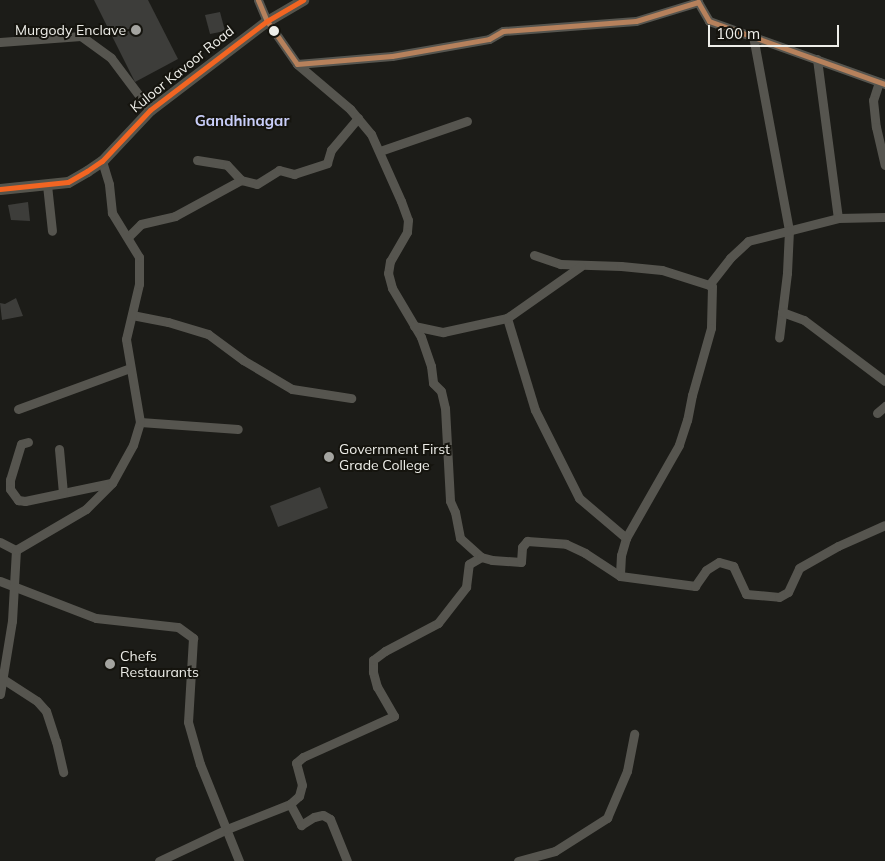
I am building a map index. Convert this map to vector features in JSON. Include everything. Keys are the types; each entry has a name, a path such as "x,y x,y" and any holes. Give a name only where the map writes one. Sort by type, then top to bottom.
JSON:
{"main road":[{"name":"Kuloor Kavoor Road","path":"0,190 68,182 102,161 150,110 267,21 303,0"}],"street":[{"path":"258,0 267,21 297,64 358,118 371,134 380,151 408,220 407,232 390,261 388,273 392,288 421,337 431,366 433,383 441,391 444,408 450,501 455,512 460,538 481,557 521,562 522,547 527,541 566,544 585,553 620,576 695,586 706,570 719,562 733,566 746,594 779,597 788,592 798,568 838,546 885,525"},
{"path":"297,64 392,56 489,39 503,30 636,21 698,2 709,21 882,83 873,100 876,128 885,166"},
{"path":"0,42 81,36 111,58 150,110"},
{"path":"753,36 789,230 779,338"},
{"path":"817,59 838,218"},
{"path":"196,160 227,165 242,180 257,184 279,170 294,174 327,164 331,150 358,118"},
{"path":"380,151 467,121"},
{"path":"16,550 86,509 112,483 133,445 140,422 126,339 139,284 139,257 128,236 112,214 109,184 102,161"},
{"path":"128,236 141,224 175,216 242,180"},
{"path":"47,185 52,230"},
{"path":"709,285 730,258 748,241 838,218 885,216"},
{"path":"534,256 560,264 621,266 662,270 712,286 711,328 687,420 679,445 626,538 621,555 620,576"},
{"path":"414,326 443,332 508,318 581,266"},
{"path":"782,312 804,320 885,381"},
{"path":"132,315 168,322 208,334 243,360 292,389 351,398"},
{"path":"508,318 535,410 579,498 626,538"},
{"path":"18,409 130,368"},
{"path":"877,413 885,406"},
{"path":"140,422 238,428"},
{"path":"28,442 21,444 12,473 10,489 18,500 25,501 112,483"},
{"path":"59,449 63,493"},
{"path":"0,542 16,550"},
{"path":"0,694 4,679 12,621 16,550"},
{"path":"159,861 176,857 227,829 290,804 299,796 302,785 296,763 303,757 394,716 378,687 373,672 374,660 385,651 438,623 466,587 469,564 481,557"},
{"path":"0,580 96,618 178,627 193,638 188,722 200,764 239,861"},
{"path":"4,679 37,701 46,711 56,741 63,772"},
{"path":"518,861 555,851 607,818 627,771 634,734"},
{"path":"290,804 301,825 314,817 323,815 330,819 348,861"}],"building":[{"name":"Murgody Enclave","path":"94,0 148,0 178,59 135,82"},
{"path":"220,12 225,31 210,34 205,15"},
{"path":"28,202 30,221 11,220 8,205"},
{"path":"16,298 23,316 2,320 0,303 5,304"},
{"path":"320,487 328,508 278,527 270,506"}],"transit line":[{"path":"258,0 267,21 297,64 392,56 489,39 503,31 636,21 698,2 709,21 885,84"},
{"path":"0,189 68,182 87,171 102,161 150,110 267,21 303,0"}],"place":[{"name":"Murgody Enclave","path":"136,30"},
{"name":"Government First Grade College","path":"329,457"},
{"name":"Chefs Restaurants","path":"110,664"}],"district":[{"name":"Gandhinagar","path":"242,121"}]}
